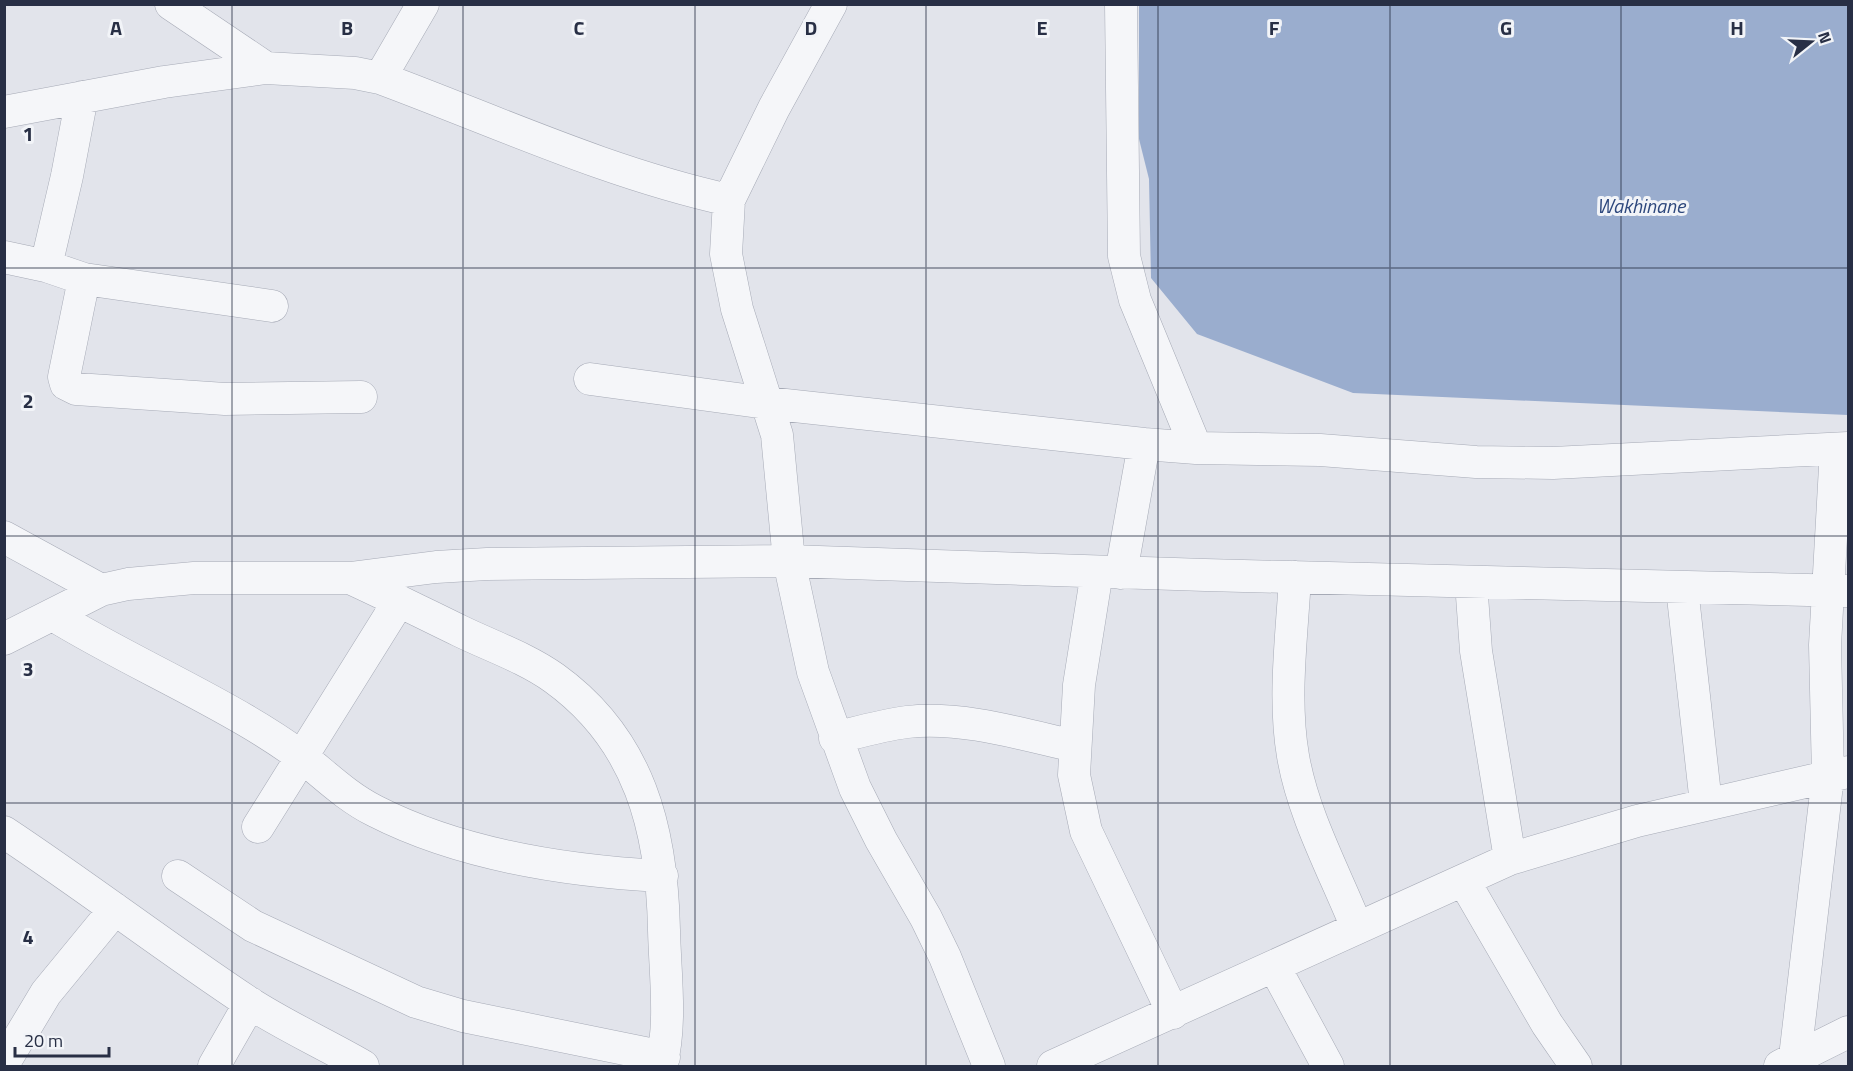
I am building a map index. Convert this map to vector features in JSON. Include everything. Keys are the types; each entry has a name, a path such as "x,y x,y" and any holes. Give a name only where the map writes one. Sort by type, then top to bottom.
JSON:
{"street":[{"path":"380,78 423,4"},
{"path":"831,4 774,108 729,200 726,254 737,309 777,435 789,561 813,672 855,788 945,957 989,1066"},
{"path":"1121,4 1124,256 1135,300 1196,448"},
{"path":"178,6 266,68"},
{"path":"4,112 82,97 266,68 355,73 380,78 593,162 673,188 729,200"},
{"path":"46,266 68,176 82,97"},
{"path":"4,257 46,266 84,279 272,306"},
{"path":"84,279 64,377 66,384 76,389 225,399 361,397"},
{"path":"590,379 767,403 1196,448 1320,450 1476,462 1553,464 1842,449 1837,590 1825,645 1838,774 1787,1062"},
{"path":"1144,444 1079,685 1074,775 1086,831 1173,1013"},
{"path":"4,537 101,590"},
{"path":"4,639 101,590 128,584 194,578 350,578 436,567 487,564 789,561 1682,588 1837,590"},
{"path":"1295,577 1289,685 1289,724 1293,756 1315,825 1358,928"},
{"path":"178,876 252,926 416,1002 463,1016 662,1062 666,1021 662,876 650,811 633,771 614,737 584,705 553,678 350,578"},
{"path":"1471,582 1476,651 1510,859"},
{"path":"1682,588 1706,804"},
{"path":"258,827 399,601"},
{"path":"53,615 94,640 244,720 303,758 328,780 374,811 453,841 568,867 662,876"},
{"path":"836,738 907,722 934,721 983,726 1074,746"},
{"path":"1070,1063 1274,966 1510,859 1575,838 1706,804 1838,774"},
{"path":"4,832 250,1004 363,1066"},
{"path":"1464,881 1547,1024 1576,1066"},
{"path":"8,1051 46,993 115,909"},
{"path":"1274,966 1328,1066"},
{"path":"214,1066 250,1004"},
{"path":"1787,1062 1848,1032"}],"water":[{"name":"Wakhinane","path":"1139,5 1848,5 1848,415 1353,393 1197,334 1151,278 1149,179 1139,139"}]}
